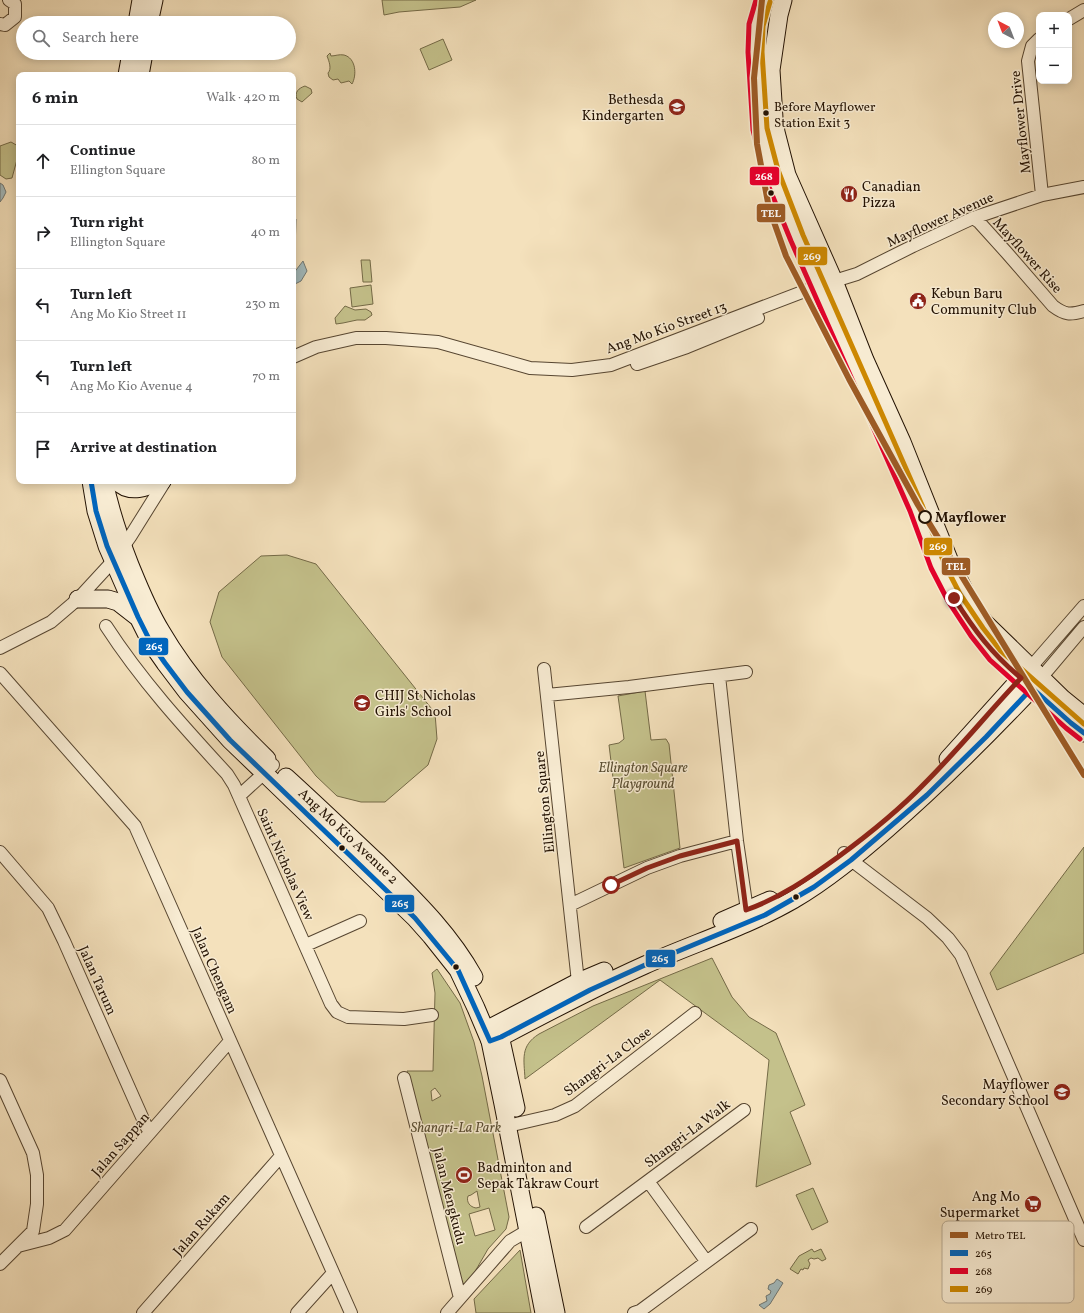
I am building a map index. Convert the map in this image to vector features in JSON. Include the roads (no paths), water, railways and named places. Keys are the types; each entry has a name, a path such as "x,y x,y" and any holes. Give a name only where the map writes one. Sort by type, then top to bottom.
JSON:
{"main road":[{"path":"138,16 141,0"},
{"path":"151,16 154,0"},
{"path":"763,0 756,25 755,52 760,128 771,172 797,238 828,287 863,353 902,442 946,550 975,610 1031,678 1071,723 1084,733"},
{"path":"783,0 771,70 776,132 787,175 828,287"},
{"path":"128,72 130,60"},
{"path":"141,72 143,60"},
{"name":"Ang Mo Kio Avenue 2","path":"92,484 96,511 107,546 151,643 187,692 230,740 269,769"},
{"name":"Ang Mo Kio Avenue 2","path":"105,484 113,518 123,547 160,631 172,649 206,694 269,769 431,936 458,970 493,1033 513,1125 533,1230 544,1313"},
{"path":"122,484 134,489 148,487 155,484"},
{"path":"78,599 108,599 118,602 138,617"},
{"path":"1031,678 1062,698 1084,716"},
{"path":"493,1033 580,988 645,965 747,916 764,904 847,856 874,829 924,785 1031,678"},
{"name":"Ang Mo Kio Avenue 2","path":"533,1230 556,1313"}],"street":[{"path":"0,24 5,25 15,17 14,4 9,0"},
{"path":"1072,17 1084,10"},
{"name":"Mayflower Drive","path":"1036,42 1028,61 1042,196"},
{"name":"Mayflower Avenue","path":"857,274 973,218 1042,196 1084,187"},
{"name":"Mayflower Rise","path":"973,218 979,222 1053,306 1061,312 1071,314 1084,311"},
{"name":"Ang Mo Kio Street 13","path":"296,363 318,353 357,345 388,345 432,348 529,375 572,377 613,372 686,347 857,274"},
{"name":"Ang Mo Kio Street 13","path":"296,356 316,347 356,338 386,338 438,342 530,368 572,370 611,365 828,287"},
{"path":"0,648 50,622 78,599 113,561 163,484"},
{"path":"1031,678 1084,606"},
{"name":"Saint Nicholas View","path":"106,626 122,650 160,700 227,774 239,796 331,1004 337,1012 348,1017 404,1019 432,1015"},
{"path":"1031,678 1084,627"},
{"name":"Ellington Square","path":"544,669 580,988"},
{"path":"547,695 629,687 746,672"},
{"name":"Jalan Chengam","path":"0,673 135,826 351,1313"},
{"path":"719,676 737,841 747,916"},
{"path":"239,796 269,769"},
{"path":"570,905 647,868 680,856 737,841"},
{"name":"Jalan Tarum","path":"0,852 48,908 150,1132"},
{"path":"847,856 927,918 948,938 961,955 972,977 1084,1240"},
{"path":"306,945 360,921"},
{"name":"Shangri-La Close","path":"513,1125 555,1115 575,1106 695,1013"},
{"name":"Jalan Sappan","path":"18,1246 49,1238 65,1230 230,1042"},
{"name":"Jalan Mengkudu","path":"404,1078 460,1298"},
{"path":"0,1080 33,1153 37,1175 37,1204 33,1231 0,1264"},
{"name":"Shangri-La Walk","path":"586,1227 744,1110"},
{"name":"Jalan Rukam","path":"143,1313 281,1156"},
{"name":"Shangri-La Walk","path":"648,1181 706,1262"},
{"path":"638,1312 751,1229"},
{"path":"447,1313 510,1241 533,1230"},
{"path":"297,1313 333,1273"}],"water":[{"path":"0,183 3,185 6,192 0,202"},
{"path":"303,261 307,271 301,281 296,284 296,270"},
{"path":"777,1279 783,1283 770,1304 764,1309 759,1305 767,1301 766,1296 770,1294 771,1291 768,1289 769,1285 774,1283"}],"metro line":[{"name":"TEL","path":"762,0 754,78 757,144 769,208 786,256 849,379 918,505 1084,775"}],"place":[{"name":"Bethesda Kindergarten","path":"677,107"},
{"name":"Before Mayflower Station Exit 3","path":"766,113"},
{"name":"Canadian Pizza","path":"849,194"},
{"name":"Kebun Baru Community Club","path":"918,301"},
{"name":"Mayflower","path":"925,517"},
{"name":"CHIJ St Nicholas Girls' School","path":"362,703"},
{"name":"Mayflower Secondary School","path":"1062,1092"},
{"name":"Badminton and Sepak Takraw Court","path":"464,1175"},
{"name":"Ang Mo Supermarket","path":"1033,1204"}],"park label":[{"name":"Ellington Square Playground","path":"643,776"},
{"name":"Shangri-La Park","path":"456,1127"}]}
